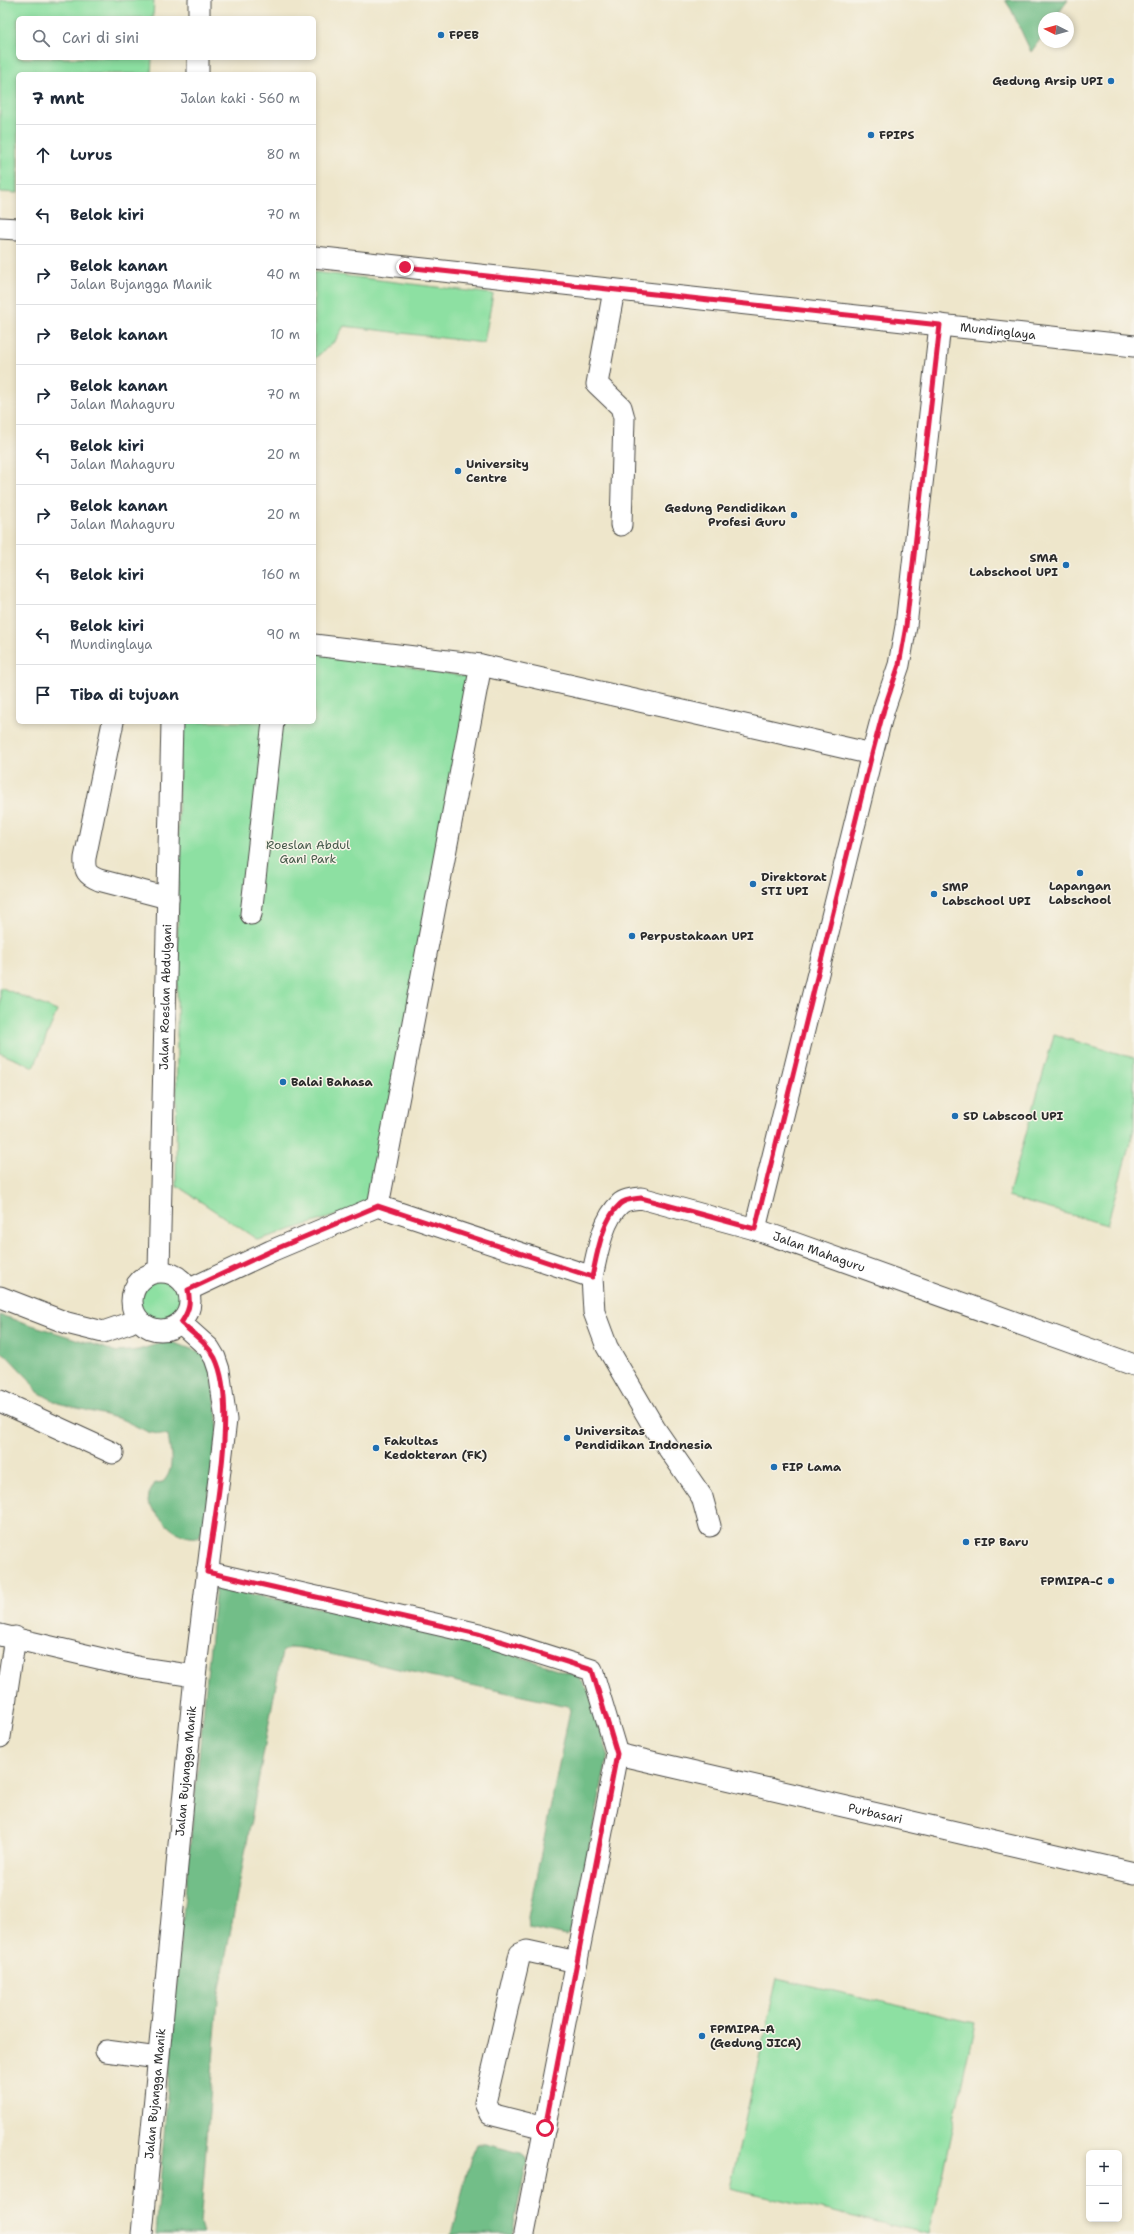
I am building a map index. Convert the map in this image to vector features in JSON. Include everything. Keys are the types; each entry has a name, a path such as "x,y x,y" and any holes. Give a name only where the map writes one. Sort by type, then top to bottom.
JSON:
{"lane":[{"path":"199,0 199,16"},
{"path":"198,60 198,72"},
{"path":"0,228 16,230"},
{"name":"Mundinglaya","path":"316,257 1134,346"},
{"path":"614,290 597,384 621,407 624,418 621,525"},
{"path":"755,1229 872,754 884,709 899,665 906,626 940,325"},
{"path":"316,645 481,665 872,754"},
{"path":"378,1206 481,665"},
{"path":"113,724 84,869 89,876 99,880 168,898"},
{"name":"Jalan Roeslan Abdulgani","path":"159,1271 172,724"},
{"path":"251,914 273,724"},
{"name":"Jalan Mahaguru","path":"710,1526 702,1496 655,1429 607,1347 594,1312 592,1277 602,1231 620,1204 629,1199 641,1198 755,1229 1134,1365"},
{"path":"188,1290 271,1251 378,1206 592,1277"},
{"path":"159,1271 170,1273 181,1279 188,1290 189,1307 181,1323 170,1329 158,1330 146,1326 138,1318 133,1307 133,1295 138,1284 147,1275 159,1271"},
{"path":"0,1297 67,1324 103,1332 129,1323 138,1318"},
{"name":"Jalan Bujangga Manik","path":"142,2234 195,1676 226,1420 219,1370 215,1358 209,1348 181,1323"},
{"path":"0,1401 114,1453"},
{"path":"207,1572 478,1634 592,1670 617,1754 524,2234"},
{"path":"0,1737 7,1636 141,1668 195,1676"},
{"name":"Purbasari","path":"617,1754 1134,1873"},
{"path":"545,2128 490,2114 485,2103 520,1954 527,1951 577,1962"},
{"path":"106,2051 158,2058"}],"green space":[{"path":"0,0 154,0 153,16 16,16 16,60 152,60 151,72 16,72 16,193 0,192"},
{"path":"1005,0 1068,0 1059,12 1038,12 1038,42 1031,52 1011,9"},
{"path":"316,272 493,294 484,343 344,326 335,341 316,357"},
{"name":"Roeslan Abdul Gani Park","path":"316,651 474,678 373,1204 258,1240 176,1185 179,724 316,724"},
{"path":"0,987 57,1011 34,1067 0,1053"},
{"path":"1054,1035 1134,1058 1134,1129 1107,1225 1008,1197"},
{"path":"157,1276 167,1276 180,1283 187,1296 187,1306 180,1319 167,1326 157,1326 148,1322 141,1315 137,1306 137,1296 141,1287 148,1280"},
{"path":"0,1315 117,1352 138,1350 168,1341 200,1352 211,1367 218,1427 205,1524 199,1537 190,1537 176,1532 164,1522 148,1503 149,1494 155,1483 163,1482 167,1477 171,1466 168,1436 148,1432 121,1419 58,1403 38,1392 30,1380 5,1354 0,1352"},
{"path":"216,1587 389,1622 493,1648 578,1676 590,1693 608,1754 573,1928 567,1936 529,1928 528,1917 570,1710 568,1706 302,1648 290,1647 282,1652 218,1999 200,2224 203,2234 156,2234 177,1975"},
{"path":"777,1978 975,2023 929,2234 730,2188"},
{"path":"477,2144 485,2144 521,2153 525,2156 527,2161 512,2234 451,2234 471,2158"}],"place":[{"name":"FPEB","path":"441,35"},
{"name":"Gedung Arsip UPI","path":"1111,81"},
{"name":"FPIPS","path":"871,135"},
{"name":"University Centre","path":"458,471"},
{"name":"Gedung Pendidikan Profesi Guru","path":"794,515"},
{"name":"SMA Labschool UPI","path":"1066,565"},
{"name":"Lapangan Labschool","path":"1080,873"},
{"name":"Direktorat STI UPI","path":"753,884"},
{"name":"SMP Labschool UPI","path":"934,894"},
{"name":"Perpustakaan UPI","path":"632,936"},
{"name":"Balai Bahasa","path":"283,1082"},
{"name":"SD Labscool UPI","path":"955,1116"},
{"name":"Universitas Pendidikan Indonesia","path":"567,1438"},
{"name":"Fakultas Kedokteran (FK)","path":"376,1448"},
{"name":"FIP Lama","path":"774,1467"},
{"name":"FIP Baru","path":"966,1542"},
{"name":"FPMIPA-C","path":"1111,1581"},
{"name":"FPMIPA-A (Gedung JICA)","path":"702,2036"}],"route":[{"path":"405,267 940,325 906,626 899,665 884,709 872,754 755,1229 641,1198 629,1199 620,1204 602,1231 592,1277 378,1206 271,1251 188,1290 190,1302 188,1313 181,1323 209,1348 215,1358 219,1370 226,1420 207,1572 478,1634 592,1670 617,1754 545,2128"}]}
